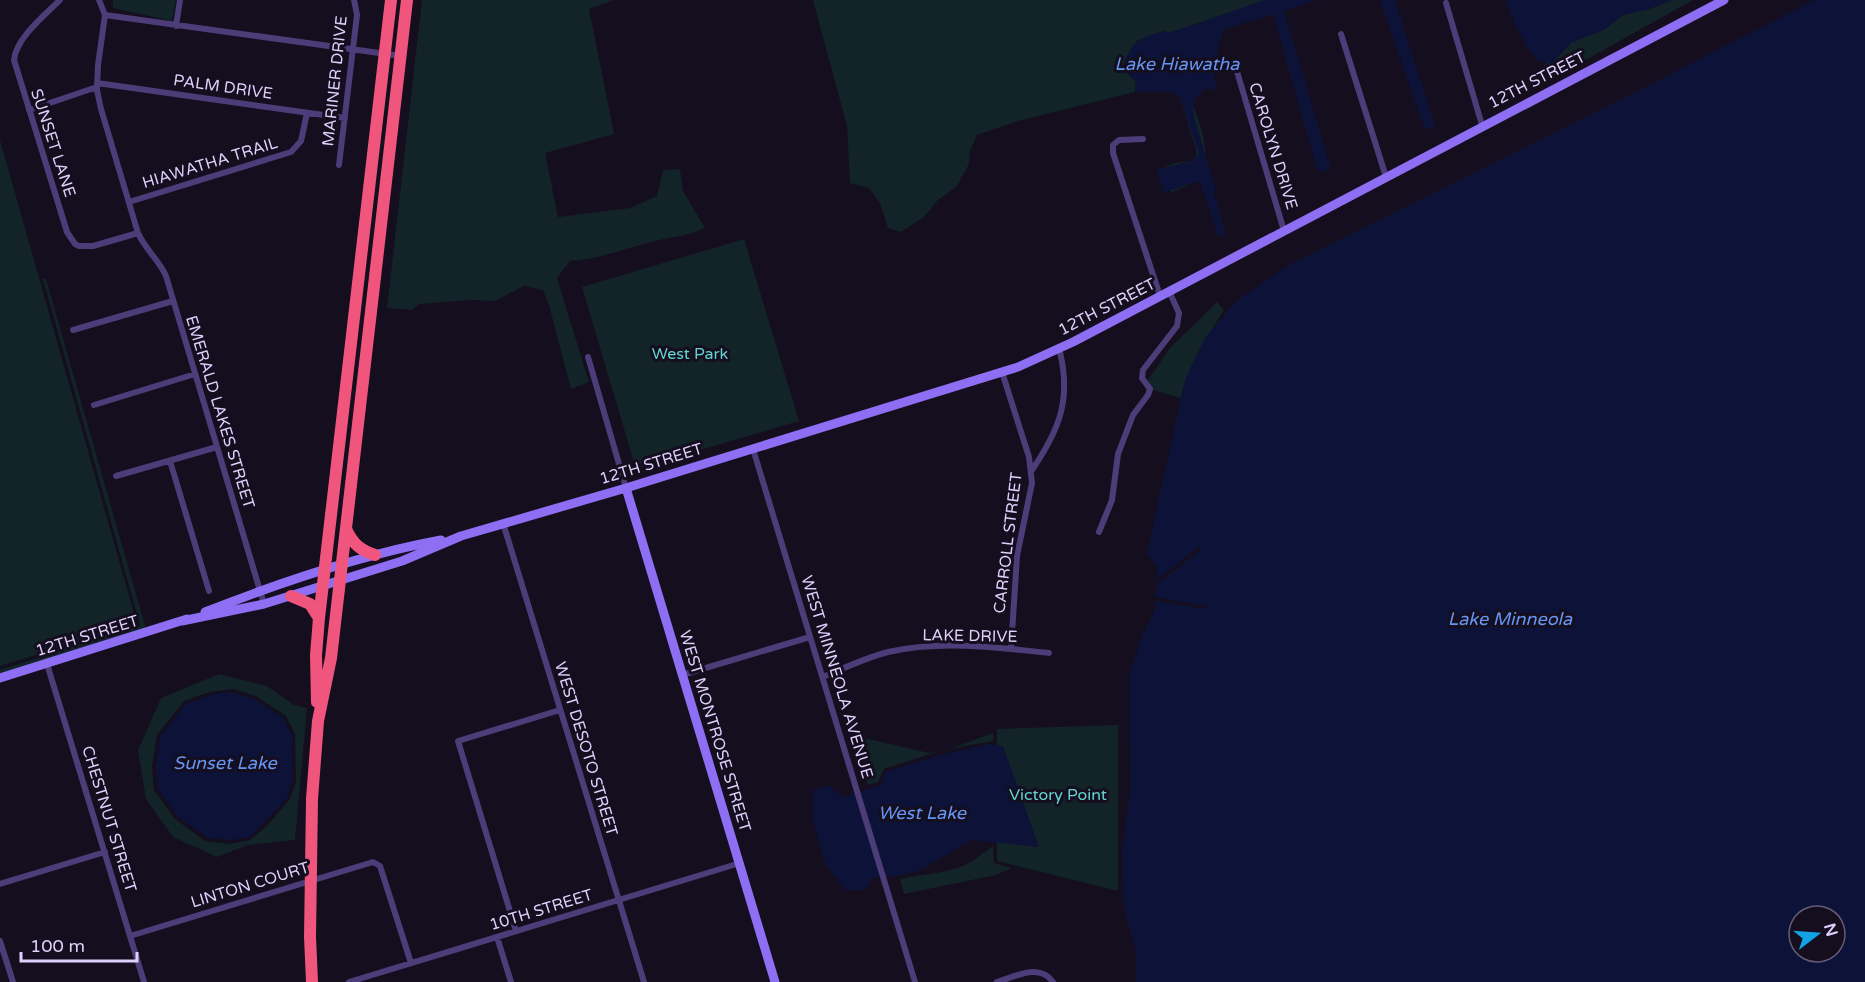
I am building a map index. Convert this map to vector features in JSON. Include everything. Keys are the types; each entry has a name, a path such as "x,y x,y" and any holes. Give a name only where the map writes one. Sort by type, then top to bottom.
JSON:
{"highway":[{"path":"312,982 310,880 312,799 318,721 316,656 319,618 390,0"},
{"path":"318,721 331,657 407,0"},
{"path":"346,530 357,547 375,555"},
{"path":"291,596 310,604 319,618"}],"main road":[{"name":"12TH STREET","path":"182,621 264,604 324,586 402,561 461,536 626,488 1002,372 1059,348 1160,296 1724,0"},
{"name":"WEST MONTROSE STREET","path":"626,488 775,982"},
{"name":"12TH STREET","path":"0,678 182,621 260,590 398,548 461,536"}],"street":[{"name":"SUNSET LANE","path":"60,0 38,21 17,46 14,54 16,70 67,232 75,244 85,246 93,246 138,233"},
{"path":"99,0 105,15 401,56"},
{"path":"176,26 180,0"},
{"name":"MARINER DRIVE","path":"339,165 357,15 354,0"},
{"path":"1446,3 1482,125"},
{"name":"EMERALD LAKES STREET","path":"105,15 97,85 101,109 138,233 163,270 264,604"},
{"path":"1341,34 1386,177"},
{"name":"CAROLYN DRIVE","path":"1236,68 1284,231"},
{"name":"PALM DRIVE","path":"29,110 97,85 345,118"},
{"name":"HIAWATHA TRAIL","path":"129,202 291,152 301,141 307,113"},
{"path":"1143,139 1119,140 1113,145 1113,153 1160,296"},
{"path":"1099,532 1112,500 1118,454 1133,415 1150,389 1142,378 1143,370 1177,327 1179,313 1169,291"},
{"path":"73,330 173,301"},
{"path":"1032,470 1053,436 1064,403 1065,379 1059,348"},
{"path":"588,357 626,488"},
{"name":"CARROLL STREET","path":"1002,372 1032,470 1030,494 1017,556 1011,649"},
{"path":"94,405 195,374"},
{"path":"116,476 217,447"},
{"name":"WEST MINNEOLA AVENUE","path":"753,449 915,982"},
{"path":"170,461 209,591"},
{"name":"WEST DESOTO STREET","path":"503,523 644,982"},
{"path":"398,548 402,561"},
{"path":"682,675 810,637"},
{"name":"LAKE DRIVE","path":"823,676 873,656 909,648 964,646 1049,653"},
{"name":"CHESTNUT STREET","path":"47,664 144,982"},
{"path":"516,931 458,741 560,710"},
{"path":"0,884 105,852"},
{"name":"LINTON COURT","path":"130,936 373,862 380,866 411,963"},
{"name":"10TH STREET","path":"350,982 740,863"},
{"path":"497,937 511,982"},
{"path":"0,941 13,982"},
{"path":"997,982 1035,971 1047,975 1052,981"},
{"path":"375,974 378,982"}],"green space":[{"path":"113,0 176,0 172,21 113,8"},
{"path":"422,0 614,0 589,9 614,134 545,153 558,217 630,208 657,196 663,170 680,169 683,191 705,228 604,255 570,261 557,278 589,382 571,389 543,290 524,286 495,301 471,300 419,304 412,310 387,308"},
{"path":"813,0 1273,0 1137,41 1124,62 1125,71 1136,82 1135,92 1018,121 977,135 970,151 969,164 957,186 937,201 924,217 901,232 888,228 880,203 869,188 850,183 847,126"},
{"path":"1628,0 1693,0 1548,81 1541,73 1550,57"},
{"path":"1180,97 1192,102 1206,155 1204,174 1189,185 1172,192 1161,187 1162,173 1173,164 1192,162 1197,153"},
{"path":"0,140 137,624 0,666"},
{"name":"West Park","path":"744,239 799,421 636,469 582,287"},
{"path":"43,279 46,279 146,629 0,674 0,670 140,625"},
{"path":"1217,302 1224,310 1193,363 1181,398 1150,389 1145,384 1170,348"},
{"path":"219,674 267,686 294,705 307,708 295,840 248,845 217,857 173,837 146,799 138,750 161,698","holes":["233,689 256,696 286,716 295,734 296,782 290,799 267,826 250,840 230,844 205,841 175,819 154,790 152,766 157,735 184,701 210,692"]},
{"name":"Victory Point","path":"1118,725 1118,891 997,861 997,729"},
{"path":"993,733 993,741 951,749"},
{"path":"864,738 929,753 939,751 884,769 878,782 868,785 861,770 859,741"},
{"path":"993,846 994,863 1012,868 996,875 904,894 900,879 957,868 972,861"}],"water":[{"name":"Lake Hiawatha","path":"1265,0 1317,0 1284,11 1331,169 1318,172 1273,14 1225,29 1218,45 1218,67 1213,79 1218,87 1211,91 1207,87 1194,104 1194,117 1216,190 1214,192 1226,235 1218,237 1201,183 1196,182 1164,193 1156,170 1188,162 1199,154 1180,97 1171,92 1135,92 1136,82 1123,66 1133,46 1143,38 1165,31 1169,33"},
{"path":"1380,0 1395,0 1435,126 1425,130"},
{"path":"1506,0 1673,0 1650,9 1623,15 1604,30 1571,43 1551,64 1538,60 1528,49"},
{"name":"Lake Minneola","path":"1814,0 1865,0 1865,982 1136,982 1136,952 1124,908 1122,852 1130,790 1129,676 1142,636 1155,609 1157,567 1147,553 1185,380 1205,338 1236,301 1291,264 1638,91"},
{"name":"Sunset Lake","path":"231,692 254,699 283,717 292,736 292,782 287,798 250,837 231,840 208,838 178,817 158,788 156,766 160,737 186,704 211,695"},
{"name":"West Lake","path":"989,744 1003,746 1039,847 972,840 918,871 897,876 870,878 871,884 863,890 845,890 826,865 813,822 813,790 829,785 842,797 881,785 885,772 944,754"}],"pier":[{"path":"1200,546 1202,549 1156,585 1156,580"},
{"path":"1155,597 1207,606 1206,609 1155,601"}]}
